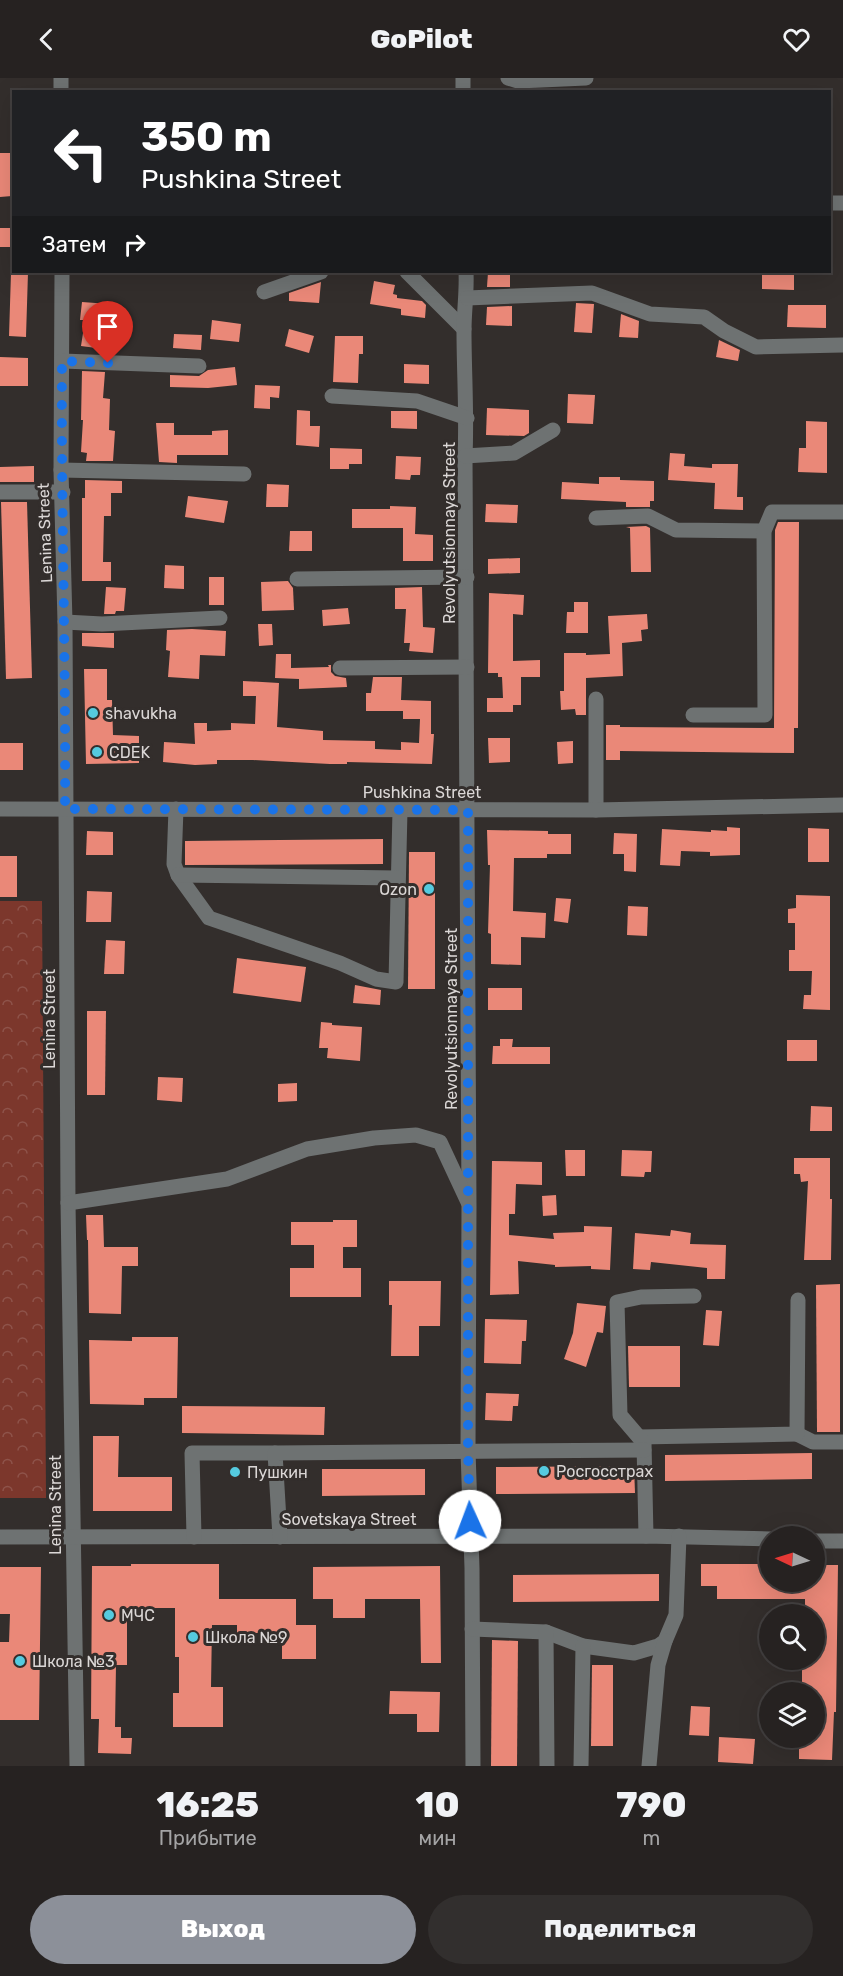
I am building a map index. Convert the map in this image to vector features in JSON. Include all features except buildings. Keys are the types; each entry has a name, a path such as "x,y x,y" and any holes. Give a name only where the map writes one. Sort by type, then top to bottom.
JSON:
{"street":[{"path":"508,78 518,81 586,78"},
{"name":"Lenina Street","path":"62,273 61,470 65,622 68,1203 77,1766"},
{"path":"264,292 318,273"},
{"path":"408,273 464,329"},
{"name":"Revolyutsionnaya Street","path":"466,273 467,298 464,329 467,418 465,456 468,810 468,1451 473,1766"},
{"path":"467,298 592,292 650,314 704,317 724,331 756,347 843,345"},
{"path":"62,361 199,366"},
{"path":"332,396 417,401 467,418"},
{"path":"465,456 514,453 553,429"},
{"path":"61,470 244,474"},
{"path":"0,492 63,492"},
{"path":"693,715 765,715 764,531 772,512 843,512"},
{"path":"596,518 648,516 676,530 764,531"},
{"path":"297,579 467,577"},
{"path":"65,622 102,624 220,618"},
{"path":"340,668 467,667"},
{"path":"596,699 596,810"},
{"name":"Pushkina Street","path":"0,809 596,810 843,805"},
{"path":"176,809 174,864 178,875 209,918 340,963 376,979 396,982 400,810"},
{"path":"178,875 397,878"},
{"path":"68,1203 227,1179 308,1149 374,1138 416,1135 440,1142 469,1206"},
{"path":"646,1536 641,1443 620,1415 617,1302 641,1297 694,1296"},
{"path":"797,1434 798,1300"},
{"path":"194,1537 192,1453 468,1451 797,1434 813,1442 843,1442"},
{"path":"275,1452 280,1538"},
{"path":"649,1766 658,1665 676,1615 680,1536"},
{"name":"Sovetskaya Street","path":"0,1537 680,1536 759,1539"},
{"path":"825,1541 843,1541"},
{"path":"472,1629 546,1632 583,1646 634,1653 658,1646 665,1641"},
{"path":"546,1632 547,1766"},
{"path":"581,1766 583,1646"}],"green space":[{"path":"0,901 42,901 46,1498 0,1498"}],"place":[{"name":"shavukha","path":"93,713"},
{"name":"CDEK","path":"97,752"},
{"name":"Ozon","path":"429,889"},
{"name":"Росгосстрах","path":"544,1471"},
{"name":"Пушкин","path":"235,1472"},
{"name":"МЧС","path":"109,1615"},
{"name":"Школа №9","path":"193,1637"},
{"name":"Школа №3","path":"20,1661"}],"route":[{"path":"108,363 62,361 65,809 468,810 468,1451 470,1521"}]}
